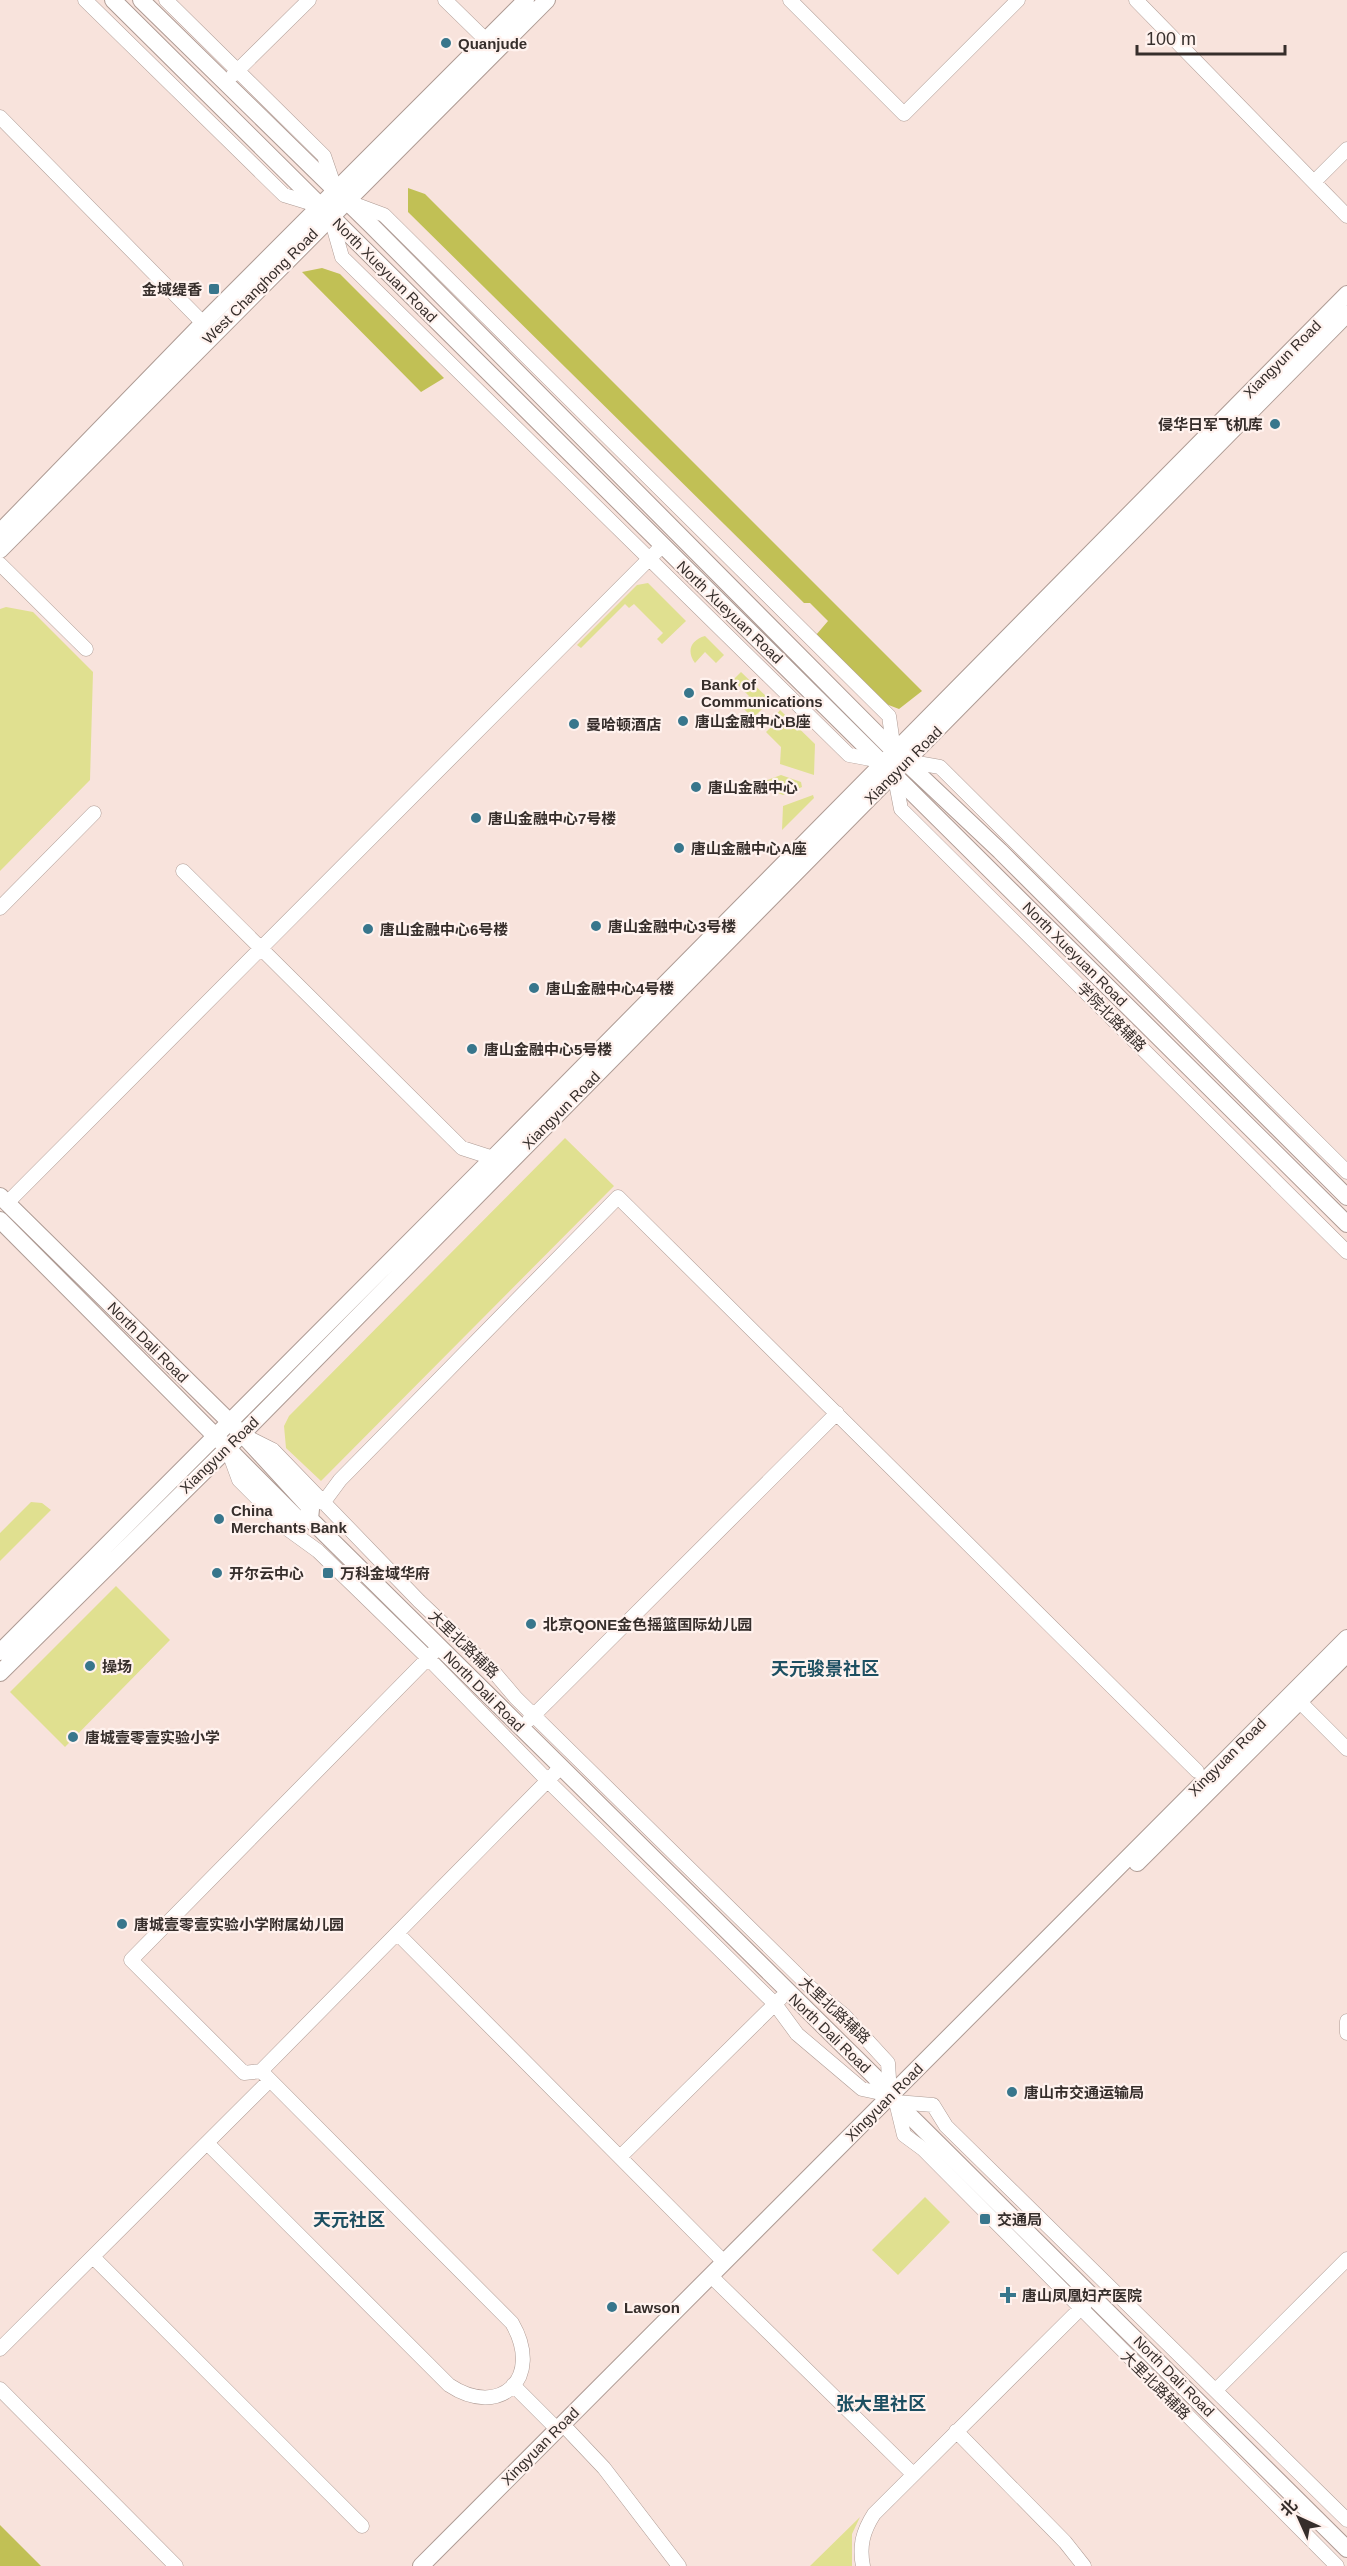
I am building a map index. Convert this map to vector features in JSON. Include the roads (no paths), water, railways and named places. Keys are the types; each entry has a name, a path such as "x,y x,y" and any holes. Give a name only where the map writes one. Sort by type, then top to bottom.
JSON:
{"main road":[{"name":"North Xueyuan Road","path":"113,0 662,546 895,762 1006,845 1347,1197"},
{"name":"North Xueyuan Road","path":"141,0 624,479 895,762 1347,1224"},
{"name":"West Changhong Road","path":"341,196 526,0"},
{"name":"West Changhong Road","path":"0,532 203,322 325,211 547,0"},
{"name":"West Changhong Road","path":"0,550 325,211"},
{"name":"Xiangyun Road","path":"0,1652 221,1440 242,1434 1347,294"},
{"name":"Xiangyun Road","path":"0,1673 221,1440 229,1421 1347,314"},
{"path":"610,493 624,479"},
{"path":"1285,1161 1298,1149"},
{"name":"North Dali Road","path":"3,1199 242,1434 311,1509 310,1519"},
{"name":"North Dali Road","path":"0,1220 297,1518 310,1519 434,1652 521,1728 561,1767 1347,2549"},
{"name":"Xingyuan Road","path":"421,2566 716,2281 893,2099 1295,1698 1347,1638"},
{"name":"Xingyuan Road","path":"1295,1698 1347,1654"},
{"name":"Xingyuan Road","path":"434,2566 723,2261 893,2099"}],"street":[{"path":"85,0 284,195 325,211 342,257 849,755 895,762"},
{"path":"166,0 324,156 341,196"},
{"path":"225,83 309,0"},
{"path":"445,0 486,40"},
{"path":"790,0 904,114 1018,0"},
{"path":"1136,0 1347,216"},
{"path":"0,117 203,322"},
{"path":"1314,182 1347,149"},
{"name":"学院北路辅路","path":"341,196 384,214 889,716 901,808 1347,1252"},
{"path":"450,365 471,357"},
{"path":"624,479 636,466"},
{"path":"595,508 610,493"},
{"path":"3,1199 261,948 662,546"},
{"path":"0,564 86,649"},
{"path":"0,908 94,813"},
{"path":"1006,845 1347,1172"},
{"path":"183,871 462,1148 493,1158"},
{"path":"1298,1149 1311,1136"},
{"path":"1271,1175 1285,1161"},
{"path":"323,1503 340,1480 618,1197 1197,1771"},
{"path":"521,1728 837,1413"},
{"name":"大里北路辅路","path":"242,1434 273,1450 419,1601 493,1671 534,1715 811,1988 844,2015 888,2063 893,2099 904,2135 923,2149 1337,2566"},
{"path":"221,1440 239,1480 289,1530 318,1551 434,1652 547,1780 775,2004 797,2034 862,2089 893,2099 933,2105 946,2126 1347,2520"},
{"path":"207,2143 449,2385 459,2392 482,2398 493,2397 513,2385 521,2374 525,2361 524,2348 512,2324 266,2076 244,2073 131,1960 434,1652"},
{"path":"1295,1698 1347,1749"},
{"path":"0,2349 207,2143 398,1934 561,1767"},
{"path":"398,1934 723,2261"},
{"path":"620,2157 788,1991"},
{"path":"1347,2021 1347,2033"},
{"path":"93,2257 362,2526"},
{"path":"1216,2390 1347,2259"},
{"path":"716,2281 912,2474"},
{"path":"863,2566 862,2536 868,2524 912,2474 1093,2295"},
{"path":"513,2385 604,2468 679,2566"},
{"path":"0,2389 176,2566"},
{"path":"956,2432 1065,2542 1084,2566"}],"place":[{"name":"Quanjude","path":"446,43"},
{"name":"金域缇香","path":"214,289"},
{"name":"侵华日军飞机库","path":"1275,424"},
{"name":"Bank of Communications","path":"689,693"},
{"name":"唐山金融中心B座","path":"683,721"},
{"name":"曼哈顿酒店","path":"574,724"},
{"name":"唐山金融中心","path":"696,787"},
{"name":"唐山金融中心7号楼","path":"476,818"},
{"name":"唐山金融中心A座","path":"679,848"},
{"name":"唐山金融中心3号楼","path":"596,926"},
{"name":"唐山金融中心6号楼","path":"368,929"},
{"name":"唐山金融中心4号楼","path":"534,988"},
{"name":"唐山金融中心5号楼","path":"472,1049"},
{"name":"China Merchants Bank","path":"219,1519"},
{"name":"开尔云中心","path":"217,1573"},
{"name":"万科金域华府","path":"328,1573"},
{"name":"北京QONE金色摇篮国际幼儿园","path":"531,1624"},
{"name":"操场","path":"90,1666"},
{"name":"唐城壹零壹实验小学","path":"73,1737"},
{"name":"唐城壹零壹实验小学附属幼儿园","path":"122,1924"},
{"name":"唐山市交通运输局","path":"1012,2092"},
{"name":"交通局","path":"985,2219"},
{"name":"唐山凤凰妇产医院","path":"1008,2295"},
{"name":"Lawson","path":"612,2307"}],"district":[{"name":"天元骏景社区","path":"825,1669"},
{"name":"天元社区","path":"349,2220"},
{"name":"张大里社区","path":"881,2404"}]}
